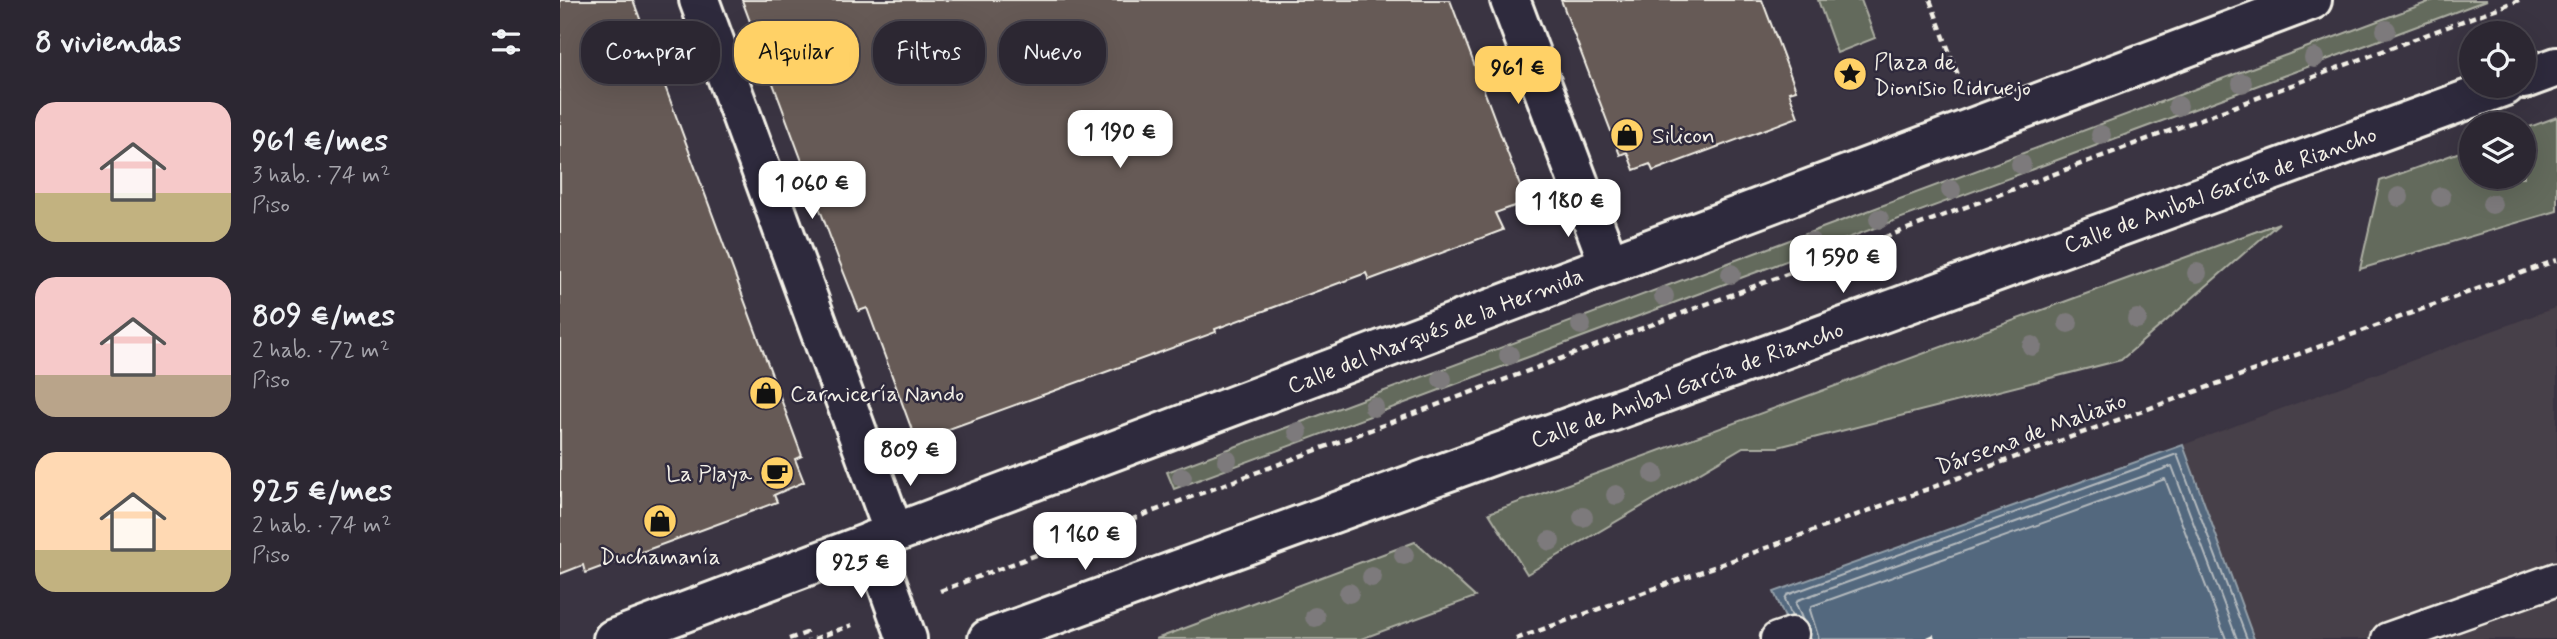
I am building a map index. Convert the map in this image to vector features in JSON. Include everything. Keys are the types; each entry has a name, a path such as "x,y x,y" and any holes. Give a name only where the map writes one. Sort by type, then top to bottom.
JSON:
{"street":[{"path":"699,0 883,537 907,639"},
{"path":"1510,0 1609,264"},
{"name":"Calle del Marqués de la Hermida","path":"613,639 2312,0"},
{"path":"2536,75 2557,67"},
{"name":"Calle de Anibal García de Riancho","path":"988,639 2472,98"}],"lane":[{"path":"2388,639 2557,579"}],"path":[{"path":"1930,0 1978,126"},
{"path":"934,594 2519,0"},
{"name":"Dársena de Maliaño","path":"1516,639 2557,260"},
{"path":"814,639 853,625"},
{"path":"789,639 806,633 808,639"},
{"path":"1928,639 1937,635"}],"shaded area":[{"path":"2557,307 2557,639 2254,639 2183,445"}],"green space":[{"path":"1818,0 1861,0 1875,38 1837,53"},
{"path":"2434,0 2487,0 1174,489 1167,472"},
{"path":"2557,117 2557,211 2360,269 2380,181 2459,152 2459,189 2536,189 2536,125"},
{"path":"2279,223 2121,360 1778,447 1743,447 1527,574 1489,513"},
{"path":"1415,542 1475,597 1361,639 1156,639"}],"water":[{"path":"2183,445 2254,639 1794,639 1774,592"}],"building":[{"path":"560,0 633,0 641,21 581,21 581,84 664,84 802,456 795,459 804,482 774,495 777,502 585,573 583,565 560,574"},
{"path":"742,0 1450,0 1526,202 1495,213 1503,230 1369,280 1366,273 1215,329 1216,332 916,441 867,308 859,311 773,84 859,84 859,21 750,21"},
{"path":"1561,0 1762,0 1796,90 1789,92 1798,117 1653,171 1650,164 1634,170 1627,152 1620,155"}],"place":[{"name":"Plaza de Dionisio Ridruejo","path":"1850,74"},
{"name":"Silicon","path":"1627,135"},
{"name":"Carnicería Nando","path":"766,393"},
{"name":"La Playa","path":"777,473"},
{"name":"Duchamanía","path":"660,521"}]}
